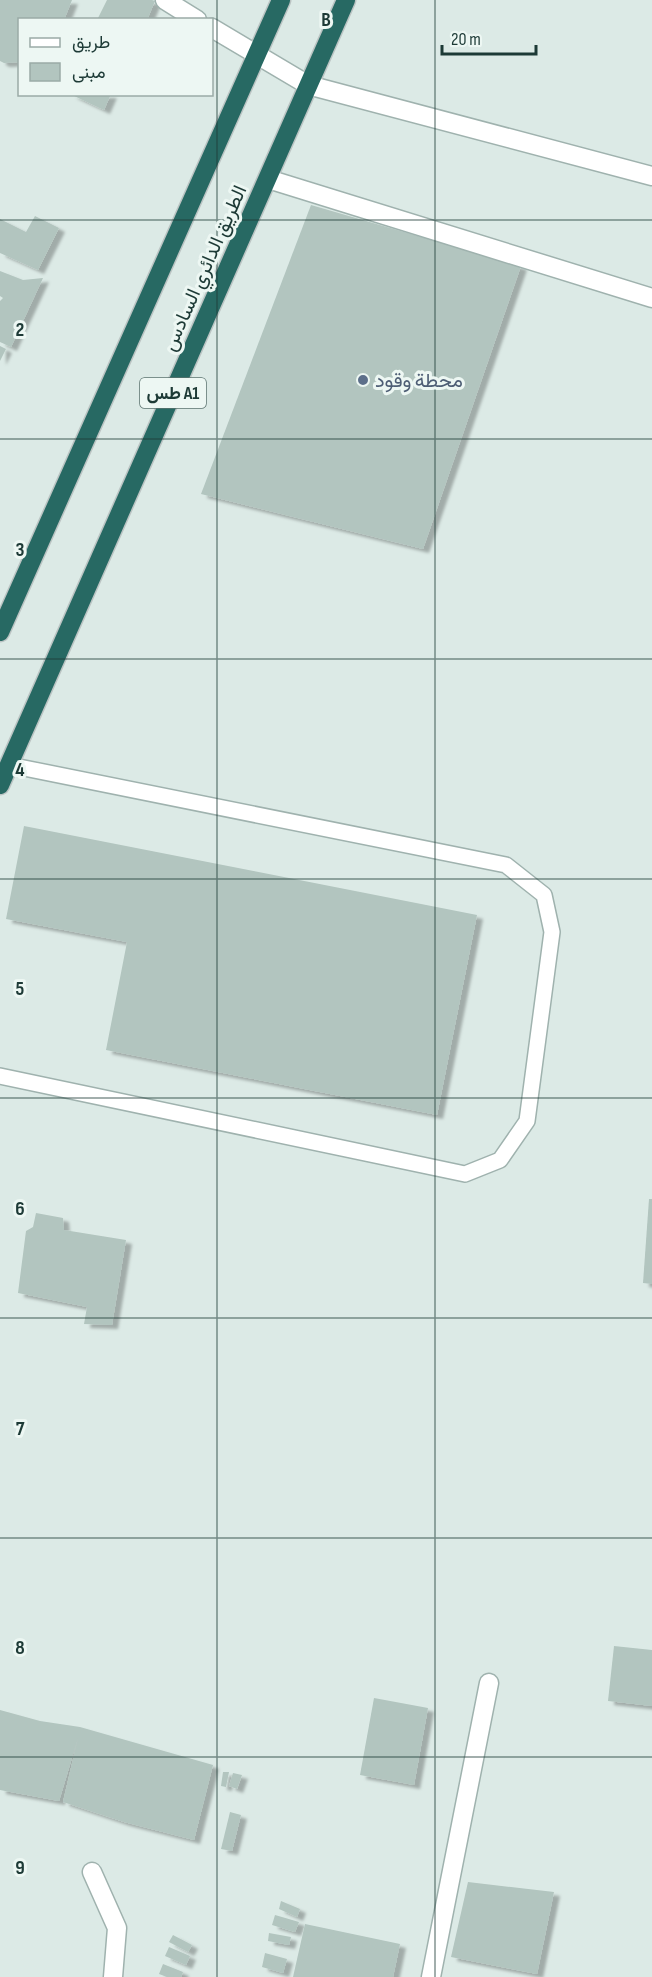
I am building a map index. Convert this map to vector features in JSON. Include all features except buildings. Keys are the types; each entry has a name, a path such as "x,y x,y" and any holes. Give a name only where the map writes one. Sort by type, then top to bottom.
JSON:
{"highway":[{"name":"الطريق الدائري السادس","path":"0,633 281,0"},
{"name":"الطريق الدائري السادس","path":"0,785 345,0"}],"street":[{"path":"165,0 194,18"},
{"path":"213,29 308,84 652,176"},
{"path":"268,179 652,298"},
{"path":"431,1977 489,1683"},
{"path":"93,1872 117,1929 113,1977"}],"lane":[{"path":"0,1076 465,1174 500,1160 527,1121 552,932 544,895 506,865 9,765"}],"place":[{"name":"محطة وقود","path":"363,380"}]}
